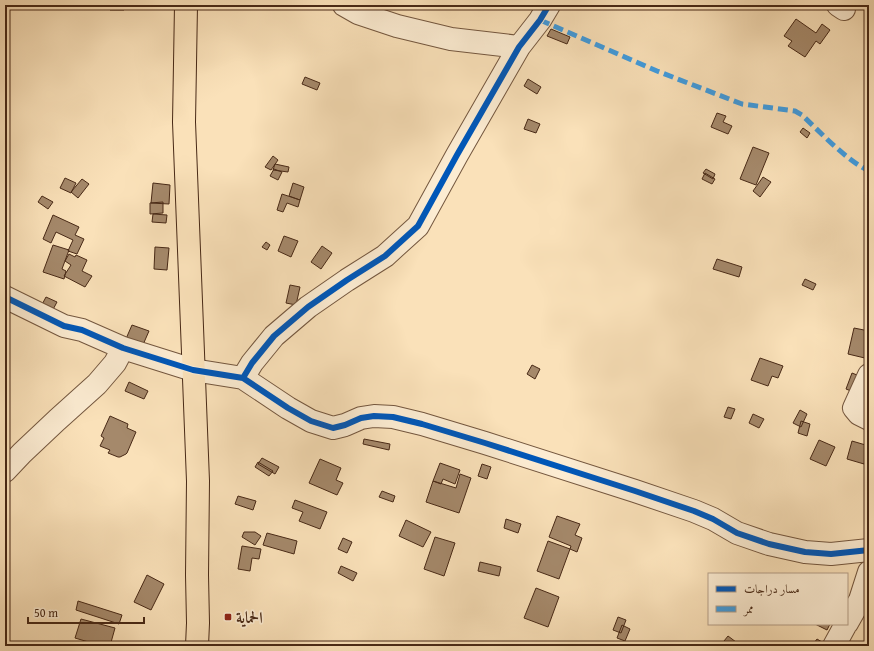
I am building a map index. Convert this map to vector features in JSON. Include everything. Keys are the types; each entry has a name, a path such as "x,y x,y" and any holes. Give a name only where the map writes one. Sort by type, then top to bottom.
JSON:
{"main road":[{"path":"186,5 184,122 198,481 198,623 196,646"}],"street":[{"path":"344,5 358,13 420,32 451,39 519,47"},
{"path":"243,378 252,363 274,336 308,307 347,280 386,256 418,226 519,47 540,20 549,5"},
{"path":"5,297 64,326 82,330 123,348 193,370 243,378 288,408 311,421 333,428 345,425 361,418 374,416 393,417 485,443 636,491 694,511 713,519 737,533 769,544 805,552 831,554 869,550"},
{"path":"5,471 45,431 97,384 115,363 123,348"},
{"path":"869,375 854,408 859,414 869,419"},
{"path":"848,621 860,600 869,572"},
{"path":"834,646 846,625"}],"building":[{"path":"110,5 124,5 124,10 110,10"},
{"path":"796,19 816,33 822,24 830,30 820,44 816,41 805,57 788,46 792,41 784,36"},
{"path":"551,29 570,37 567,44 547,36"},
{"path":"305,77 320,83 317,90 302,84"},
{"path":"528,79 541,87 537,94 524,86"},
{"path":"717,113 726,116 723,122 732,126 728,134 711,127"},
{"path":"528,119 540,124 536,133 524,129"},
{"path":"803,128 810,133 807,138 800,132"},
{"path":"753,147 769,153 756,185 740,179"},
{"path":"273,156 278,160 271,170 265,167"},
{"path":"275,164 289,167 288,172 273,170"},
{"path":"274,169 282,172 278,180 270,176"},
{"path":"706,169 715,174 713,179 703,173"},
{"path":"705,173 715,179 712,184 702,179"},
{"path":"763,177 771,182 760,197 753,191"},
{"path":"65,178 76,183 71,193 60,188"},
{"path":"82,179 89,184 78,198 71,192"},
{"path":"153,183 170,185 169,204 151,203"},
{"path":"293,183 304,187 300,200 289,196"},
{"path":"282,194 300,200 298,207 287,203 283,212 277,210"},
{"path":"42,196 53,202 48,209 38,202"},
{"path":"163,202 163,213 150,214 150,203"},
{"path":"153,214 167,215 166,223 152,222"},
{"path":"53,215 79,227 75,235 84,239 77,254 68,251 73,240 56,232 51,243 43,239"},
{"path":"284,236 298,241 291,257 278,251"},
{"path":"266,242 270,245 267,250 262,247"},
{"path":"53,245 69,250 62,269 66,271 64,279 43,272"},
{"path":"322,246 332,253 321,269 311,262"},
{"path":"155,247 169,248 167,270 154,269"},
{"path":"69,254 75,257 76,255 87,260 82,271 92,276 85,287 64,276 71,265 65,261"},
{"path":"717,259 742,267 739,277 713,269"},
{"path":"805,279 816,284 813,290 802,285"},
{"path":"290,285 300,287 296,305 286,303"},
{"path":"46,297 57,302 49,317 38,312"},
{"path":"132,325 149,331 142,347 125,341"},
{"path":"854,328 869,331 869,359 848,354"},
{"path":"760,358 783,366 778,378 772,376 768,386 751,380"},
{"path":"532,365 540,369 535,379 527,374"},
{"path":"852,373 867,379 861,395 846,389"},
{"path":"129,382 148,391 144,399 125,391"},
{"path":"728,407 735,409 731,419 724,417"},
{"path":"800,410 807,414 801,427 793,423"},
{"path":"753,414 764,419 759,428 749,423"},
{"path":"110,416 128,424 127,428 136,432 127,453 120,457 108,453 110,450 100,446 104,438 101,436"},
{"path":"801,421 810,424 807,436 798,433"},
{"path":"364,439 390,444 389,450 363,444"},
{"path":"819,440 835,447 826,466 810,459"},
{"path":"852,441 869,446 864,464 847,459"},
{"path":"262,458 279,467 275,474 258,464"},
{"path":"320,459 341,468 336,480 343,483 337,495 309,483"},
{"path":"258,462 273,471 269,476 255,467"},
{"path":"440,463 460,470 455,484 443,479 441,484 433,481"},
{"path":"482,464 491,467 487,479 478,476"},
{"path":"460,474 471,478 459,513 426,502 433,481 456,488"},
{"path":"382,491 395,496 393,502 379,497"},
{"path":"238,496 256,501 253,510 235,504"},
{"path":"295,500 327,512 320,529 299,521 303,512 292,508"},
{"path":"557,516 580,524 575,535 582,538 577,552 570,549 571,546 549,537"},
{"path":"506,519 521,524 518,533 504,528"},
{"path":"406,520 431,532 423,547 399,536"},
{"path":"244,532 255,532 261,536 255,545 242,537"},
{"path":"267,533 297,541 294,554 263,545"},
{"path":"435,537 455,543 444,576 424,569"},
{"path":"343,538 352,542 347,553 338,549"},
{"path":"548,541 570,549 559,579 537,571"},
{"path":"242,546 261,549 259,559 252,558 250,571 238,569"},
{"path":"480,562 501,567 499,576 478,571"},
{"path":"341,566 357,573 353,581 338,573"},
{"path":"147,575 164,584 151,610 134,602"},
{"path":"536,588 559,597 548,627 524,618"},
{"path":"78,601 122,615 119,624 76,610"},
{"path":"618,617 626,620 621,633 613,630"},
{"path":"81,619 115,628 110,646 102,646 75,638"},
{"path":"622,625 630,629 625,641 617,638"},
{"path":"817,625 830,625 827,630"},
{"path":"728,636 736,642 733,646 720,646"},
{"path":"817,639 827,645 819,646 814,643"},
{"path":"297,642 312,646 296,646"}],"marked path":[{"path":"540,20 657,71 742,104 795,111 802,115 842,153 869,171"}],"cycle path":[{"path":"5,297 64,326 82,330 123,348 193,370 243,378 252,363 274,336 308,307 385,256 418,226 519,47 540,20 549,5"},
{"path":"243,378 288,408 311,421 333,428 345,425 361,418 374,416 393,417 485,443 635,491 694,511 713,519 737,533 769,544 805,552 831,554 869,550"}],"place":[{"name":"الحماية","path":"228,617"}]}
